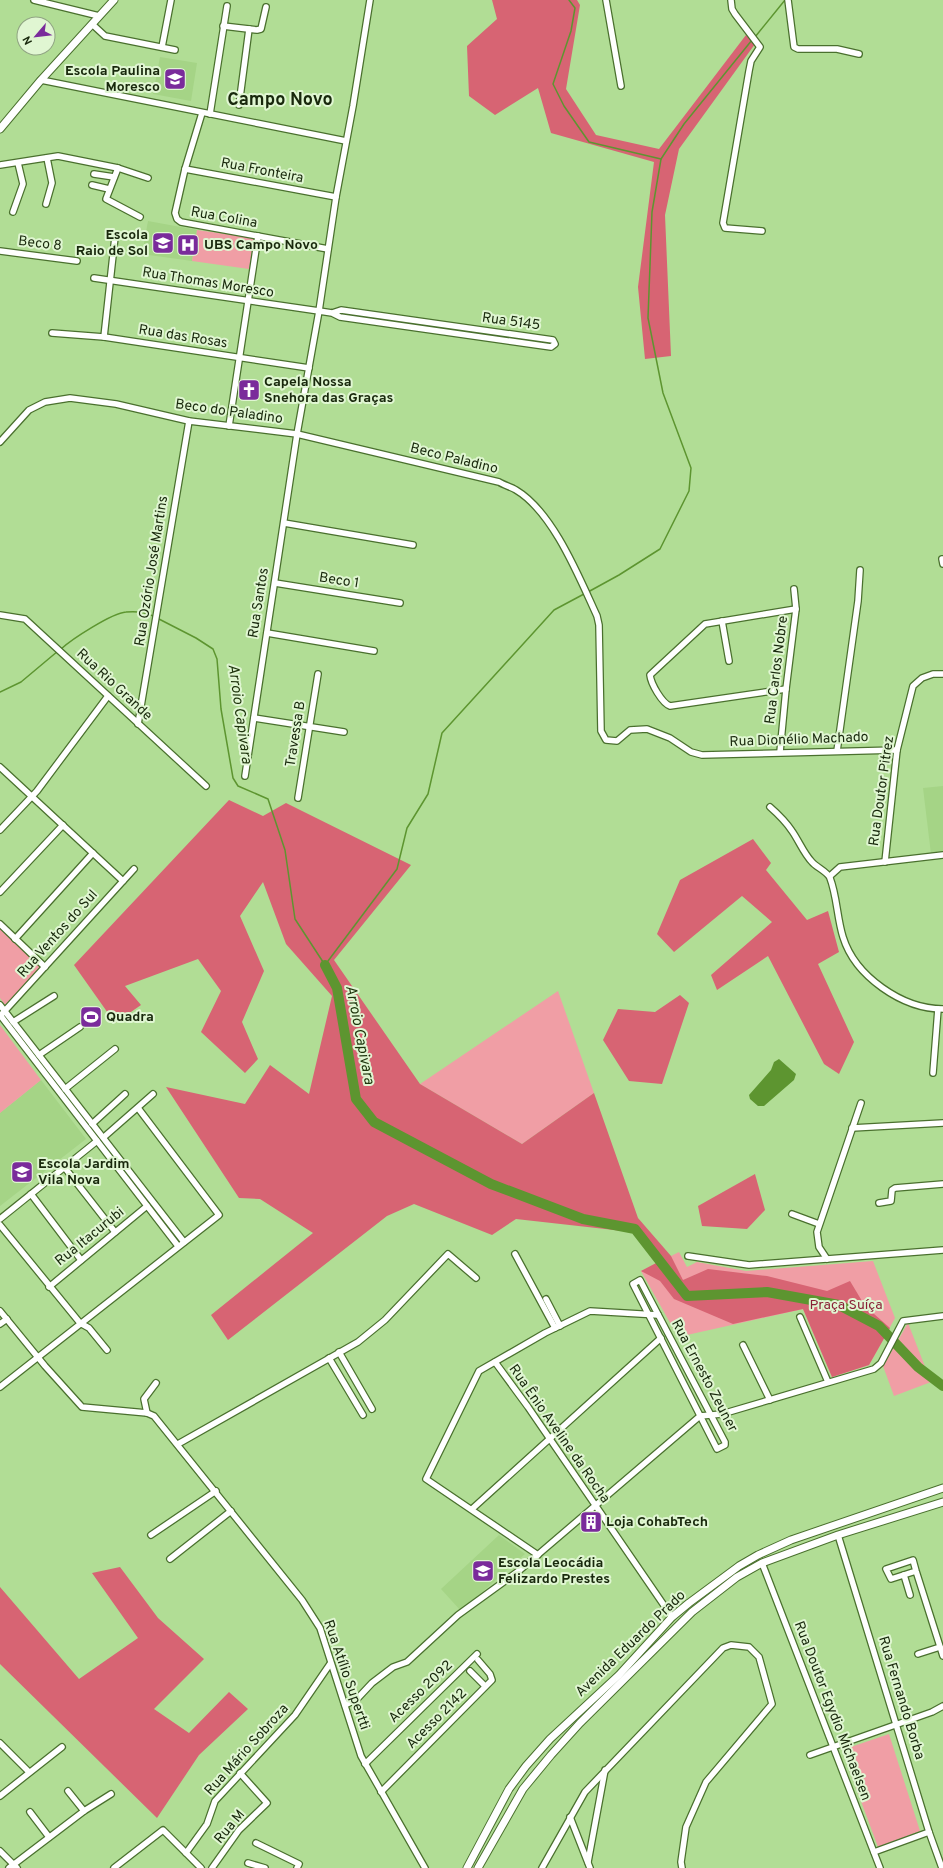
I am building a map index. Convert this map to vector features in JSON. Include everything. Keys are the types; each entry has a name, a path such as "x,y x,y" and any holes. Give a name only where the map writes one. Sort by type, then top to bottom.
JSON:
{"main road":[{"path":"0,129 41,80 114,0"},
{"name":"Avenida Eduardo Prado","path":"467,1868 515,1781 526,1766 550,1739 619,1676 672,1617 739,1566 758,1555 791,1540 943,1488"},
{"name":"Avenida Eduardo Prado","path":"478,1868 525,1788 558,1747 580,1722 678,1624 692,1612 737,1577 762,1563 838,1535 943,1502"},
{"path":"672,1617 678,1624"},
{"path":"661,1641 669,1627 672,1617"},
{"path":"550,1739 558,1747"},
{"path":"515,1781 525,1788"}],"street":[{"path":"34,0 100,16"},
{"path":"162,47 170,0"},
{"name":"Beco do Paladino","path":"0,442 29,410 45,402 70,398 116,404 189,421 297,434 319,311 336,197 370,0"},
{"path":"606,0 621,86"},
{"path":"732,0 732,9 757,40 760,47 752,61 749,71 723,224 725,228 762,231"},
{"path":"788,0 794,47 798,49 837,49 859,54"},
{"path":"210,114 227,6"},
{"path":"224,26 261,29 266,7"},
{"path":"92,24 105,36 175,50"},
{"path":"239,105 249,29"},
{"path":"41,80 346,141"},
{"name":"Rua Colina","path":"202,113 185,169 176,213 177,219 181,222 328,249"},
{"path":"0,165 58,156 118,168 148,178"},
{"path":"46,204 52,183 47,158"},
{"path":"12,212 23,184 18,163"},
{"path":"118,168 106,196 107,201 140,217"},
{"name":"Rua Fronteira","path":"185,169 336,197"},
{"path":"94,174 114,177"},
{"path":"92,185 109,189"},
{"path":"230,426 258,236"},
{"path":"104,338 115,237"},
{"name":"Beco 8","path":"0,251 77,261"},
{"name":"Rua Thomas Moresco","path":"94,278 319,311"},
{"name":"Rua 5145","path":"319,311 332,313 340,317 408,323 463,331 551,347 555,344 553,340 463,331"},
{"name":"Rua das Rosas","path":"52,333 104,338 309,368"},
{"name":"Rua Ozório José Martins","path":"138,724 189,421"},
{"name":"Rua Santos","path":"246,776 297,434"},
{"name":"Beco Paladino","path":"297,434 499,482 516,490 541,512 572,560 599,620 602,735 606,740 617,741 630,730 647,729 670,738 690,752 702,755"},
{"path":"284,523 413,545"},
{"path":"837,751 858,601 860,570"},
{"name":"Beco 1","path":"275,583 400,603"},
{"name":"Rua Carlos Nobre","path":"780,752 796,609 794,589"},
{"path":"786,689 670,706 664,702 650,677 651,673 705,624 796,609"},
{"name":"Rua Rio Grande","path":"0,615 25,619 206,786"},
{"path":"722,621 729,661"},
{"path":"267,633 374,651"},
{"name":"Travessa B","path":"298,798 308,726 318,674"},
{"name":"Rua Doutor Pitrez","path":"885,862 897,750 913,686 922,678 933,674 943,674"},
{"path":"0,830 32,796 108,696"},
{"path":"254,718 344,732"},
{"name":"Rua Dionélio Machado","path":"702,755 897,750"},
{"path":"0,767 123,881"},
{"path":"770,807 791,830 811,861 830,876 843,938 851,956 864,972 888,993 930,1008 941,1009 933,1073"},
{"path":"0,892 63,825"},
{"path":"15,939 93,853"},
{"path":"830,876 840,867 943,856"},
{"name":"Rua Ventos do Sul","path":"1,1014 134,869"},
{"path":"0,924 44,967"},
{"path":"13,1022 54,996"},
{"path":"0,1005 1,1014 28,1051 178,1246"},
{"path":"1,1014 13,1022 92,1124 104,1137 184,1242"},
{"path":"39,1055 80,1027"},
{"path":"28,1051 33,1047"},
{"path":"65,1089 115,1049"},
{"path":"92,1124 125,1094"},
{"path":"104,1137 153,1094"},
{"path":"69,1104 74,1100"},
{"path":"827,1259 819,1247 817,1232 861,1103"},
{"path":"0,1387 219,1215 138,1108"},
{"path":"852,1128 943,1123"},
{"path":"0,1219 97,1141"},
{"path":"65,1168 115,1232"},
{"path":"124,1176 130,1171"},
{"path":"879,1203 891,1201 892,1190 894,1188 943,1184"},
{"path":"31,1194 81,1260"},
{"name":"Rua Itacurubi","path":"48,1287 147,1206"},
{"path":"792,1214 819,1224"},
{"path":"0,1225 48,1287 80,1323 89,1328 107,1350"},
{"path":"688,1256 749,1265 943,1250"},
{"path":"178,1444 358,1342 385,1320 448,1254 476,1278"},
{"path":"515,1254 558,1327"},
{"name":"Rua Ernesto Zeuner","path":"640,1280 658,1315 726,1444 717,1450 633,1284 640,1280"},
{"path":"546,1299 558,1327"},
{"path":"0,1311 37,1357 82,1407 147,1413 144,1404 146,1396 156,1383"},
{"path":"538,1555 426,1479 479,1371 590,1311 658,1315"},
{"path":"345,1706 357,1699 382,1675 393,1667 407,1662 458,1615 520,1570 700,1416 722,1414 869,1371 877,1367 903,1321 943,1316"},
{"path":"800,1317 828,1382"},
{"path":"0,1324 7,1319"},
{"path":"472,1510 549,1438 661,1338"},
{"path":"743,1345 770,1400"},
{"path":"339,1352 372,1409"},
{"path":"328,1358 363,1415"},
{"name":"Rua Ênio Aveline da Rocha","path":"495,1362 672,1617"},
{"name":"Rua Atílio Supertti","path":"147,1413 154,1416 216,1491 230,1511 302,1600 320,1628 330,1664 361,1756 425,1868"},
{"path":"151,1535 216,1491"},
{"path":"170,1559 230,1511"},
{"name":"Rua Fernando Borba","path":"838,1535 929,1832 942,1868"},
{"path":"916,1571 891,1579 886,1569 911,1560 916,1571 943,1656"},
{"name":"Rua Doutor Egydio Michaelsen","path":"762,1563 880,1868"},
{"path":"904,1575 910,1595"},
{"path":"542,1868 585,1792 605,1770 723,1648 731,1645 749,1646 757,1653 772,1704 706,1782 686,1827 681,1862 682,1868"},
{"path":"918,1654 940,1647"},
{"name":"Acesso 2142","path":"381,1792 485,1686 492,1677 478,1657"},
{"name":"Acesso 2092","path":"365,1764 478,1657"},
{"name":"Rua Mário Sobroza","path":"186,1853 207,1824 215,1801 295,1715 330,1664"},
{"path":"470,1671 485,1686"},
{"path":"810,1755 932,1712 943,1706"},
{"path":"0,1743 29,1772"},
{"path":"0,1796 62,1747"},
{"path":"588,1862 605,1770"},
{"name":"Rua M","path":"212,1868 239,1830 268,1803 240,1773"},
{"path":"68,1791 84,1811"},
{"path":"0,1851 14,1867 49,1837 84,1811 111,1794"},
{"path":"30,1812 49,1837"},
{"path":"570,1817 590,1868"},
{"path":"114,1868 163,1830 186,1853 194,1866 201,1868"},
{"path":"874,1852 929,1832"},
{"path":"256,1844 298,1866"},
{"path":"248,1863 265,1868"}],"shaded area":[{"name":"Escola Paulina Moresco","path":"160,57 197,63 191,101 153,94"},
{"name":"Escola Raio de Sol","path":"148,221 197,230 192,261 142,254"},
{"path":"943,786 943,853 931,854 923,788"},
{"path":"779,1059 796,1074 794,1080 764,1106 758,1106 750,1099 749,1095 771,1070 774,1062"},
{"name":"Escola Jardim Vila Nova","path":"41,1080 86,1139 0,1206 0,1113"},
{"name":"Escola Leocádia Felizardo Prestes","path":"499,1535 525,1554 461,1611 441,1589"}],"green space":[{"path":"492,0 577,0 580,5 566,89 596,135 659,149 746,35 755,44 679,149 665,215 671,356 645,359 638,287 654,162 551,133 538,88 495,115 469,96 467,46 497,19"},
{"path":"197,230 254,238 249,269 192,261"},
{"path":"229,800 263,816 286,803 411,865 334,960 420,1084 522,1144 594,1093 638,1218 671,1256 683,1280 708,1269 767,1276 827,1291 850,1281 865,1306 890,1328 869,1365 832,1377 803,1309 733,1324 674,1299 660,1281 641,1271 658,1262 632,1232 516,1219 492,1235 414,1204 387,1216 228,1340 211,1315 313,1233 260,1199 239,1198 166,1087 245,1104 270,1065 309,1094 332,996 286,944 263,882 240,916 264,971 242,1022 258,1059 245,1073 201,1032 221,991 198,959 125,986 141,1005 115,1023 74,965"},
{"path":"753,839 771,863 766,870 807,920 828,911 839,952 818,964 854,1042 839,1074 824,1064 768,956 717,990 711,975 772,922 742,896 674,952 657,934 680,880"},
{"path":"0,928 42,967 5,1005 0,998"},
{"path":"558,991 594,1093 522,1144 420,1084"},
{"path":"680,995 689,1003 662,1084 629,1081 603,1040 618,1009 655,1012"},
{"name":"Quadra","path":"96,1008 101,1016 86,1026 80,1019"},
{"path":"0,1025 41,1080 0,1113"},
{"path":"755,1174 765,1210 747,1229 702,1226 698,1206"},
{"name":"Praça Suíça","path":"679,1252 687,1267 697,1262 746,1271 873,1261 895,1318 869,1365 832,1377 803,1309 678,1337 641,1271"},
{"path":"908,1323 931,1382 894,1396 883,1366"},
{"path":"120,1567 158,1618 204,1659 154,1709 189,1733 229,1692 248,1709 199,1755 157,1818 0,1664 0,1587 79,1679 138,1638 92,1573"},
{"path":"889,1734 920,1831 878,1847 842,1750"}],"waterway":[{"path":"569,0 575,8 571,31 553,84 564,106 589,142 661,159"},
{"path":"755,37 785,0"},
{"path":"588,592 619,575 660,549 689,491 691,468 663,393 648,318 652,212 661,159 684,124 752,40"},
{"path":"157,618 196,638 213,649 217,659 221,709 233,778 238,786 268,799 285,850 295,919 325,965 397,869 407,828 428,794 442,733 554,610 584,594"},
{"name":"Arroio Capivara","path":"61,649 92,627 120,613 137,612 153,616"},
{"name":"Arroio Capivara","path":"0,692 21,682 58,651"},
{"name":"Arroio Capivara","path":"325,965 337,988 356,1099 374,1122 491,1184 583,1219 635,1229 687,1296 767,1292 839,1305 879,1326 918,1367 943,1386"}],"place":[{"name":"Escola Paulina Moresco","path":"175,79"},
{"name":"Escola Raio de Sol","path":"163,243"},
{"name":"UBS Campo Novo","path":"188,245"},
{"name":"Capela Nossa Snehora das Graças","path":"249,390"},
{"name":"Quadra","path":"91,1017"},
{"name":"Escola Jardim Vila Nova","path":"22,1172"},
{"name":"Loja CohabTech","path":"591,1522"},
{"name":"Escola Leocádia Felizardo Prestes","path":"483,1571"}],"district":[{"name":"Campo Novo","path":"280,100"}]}
